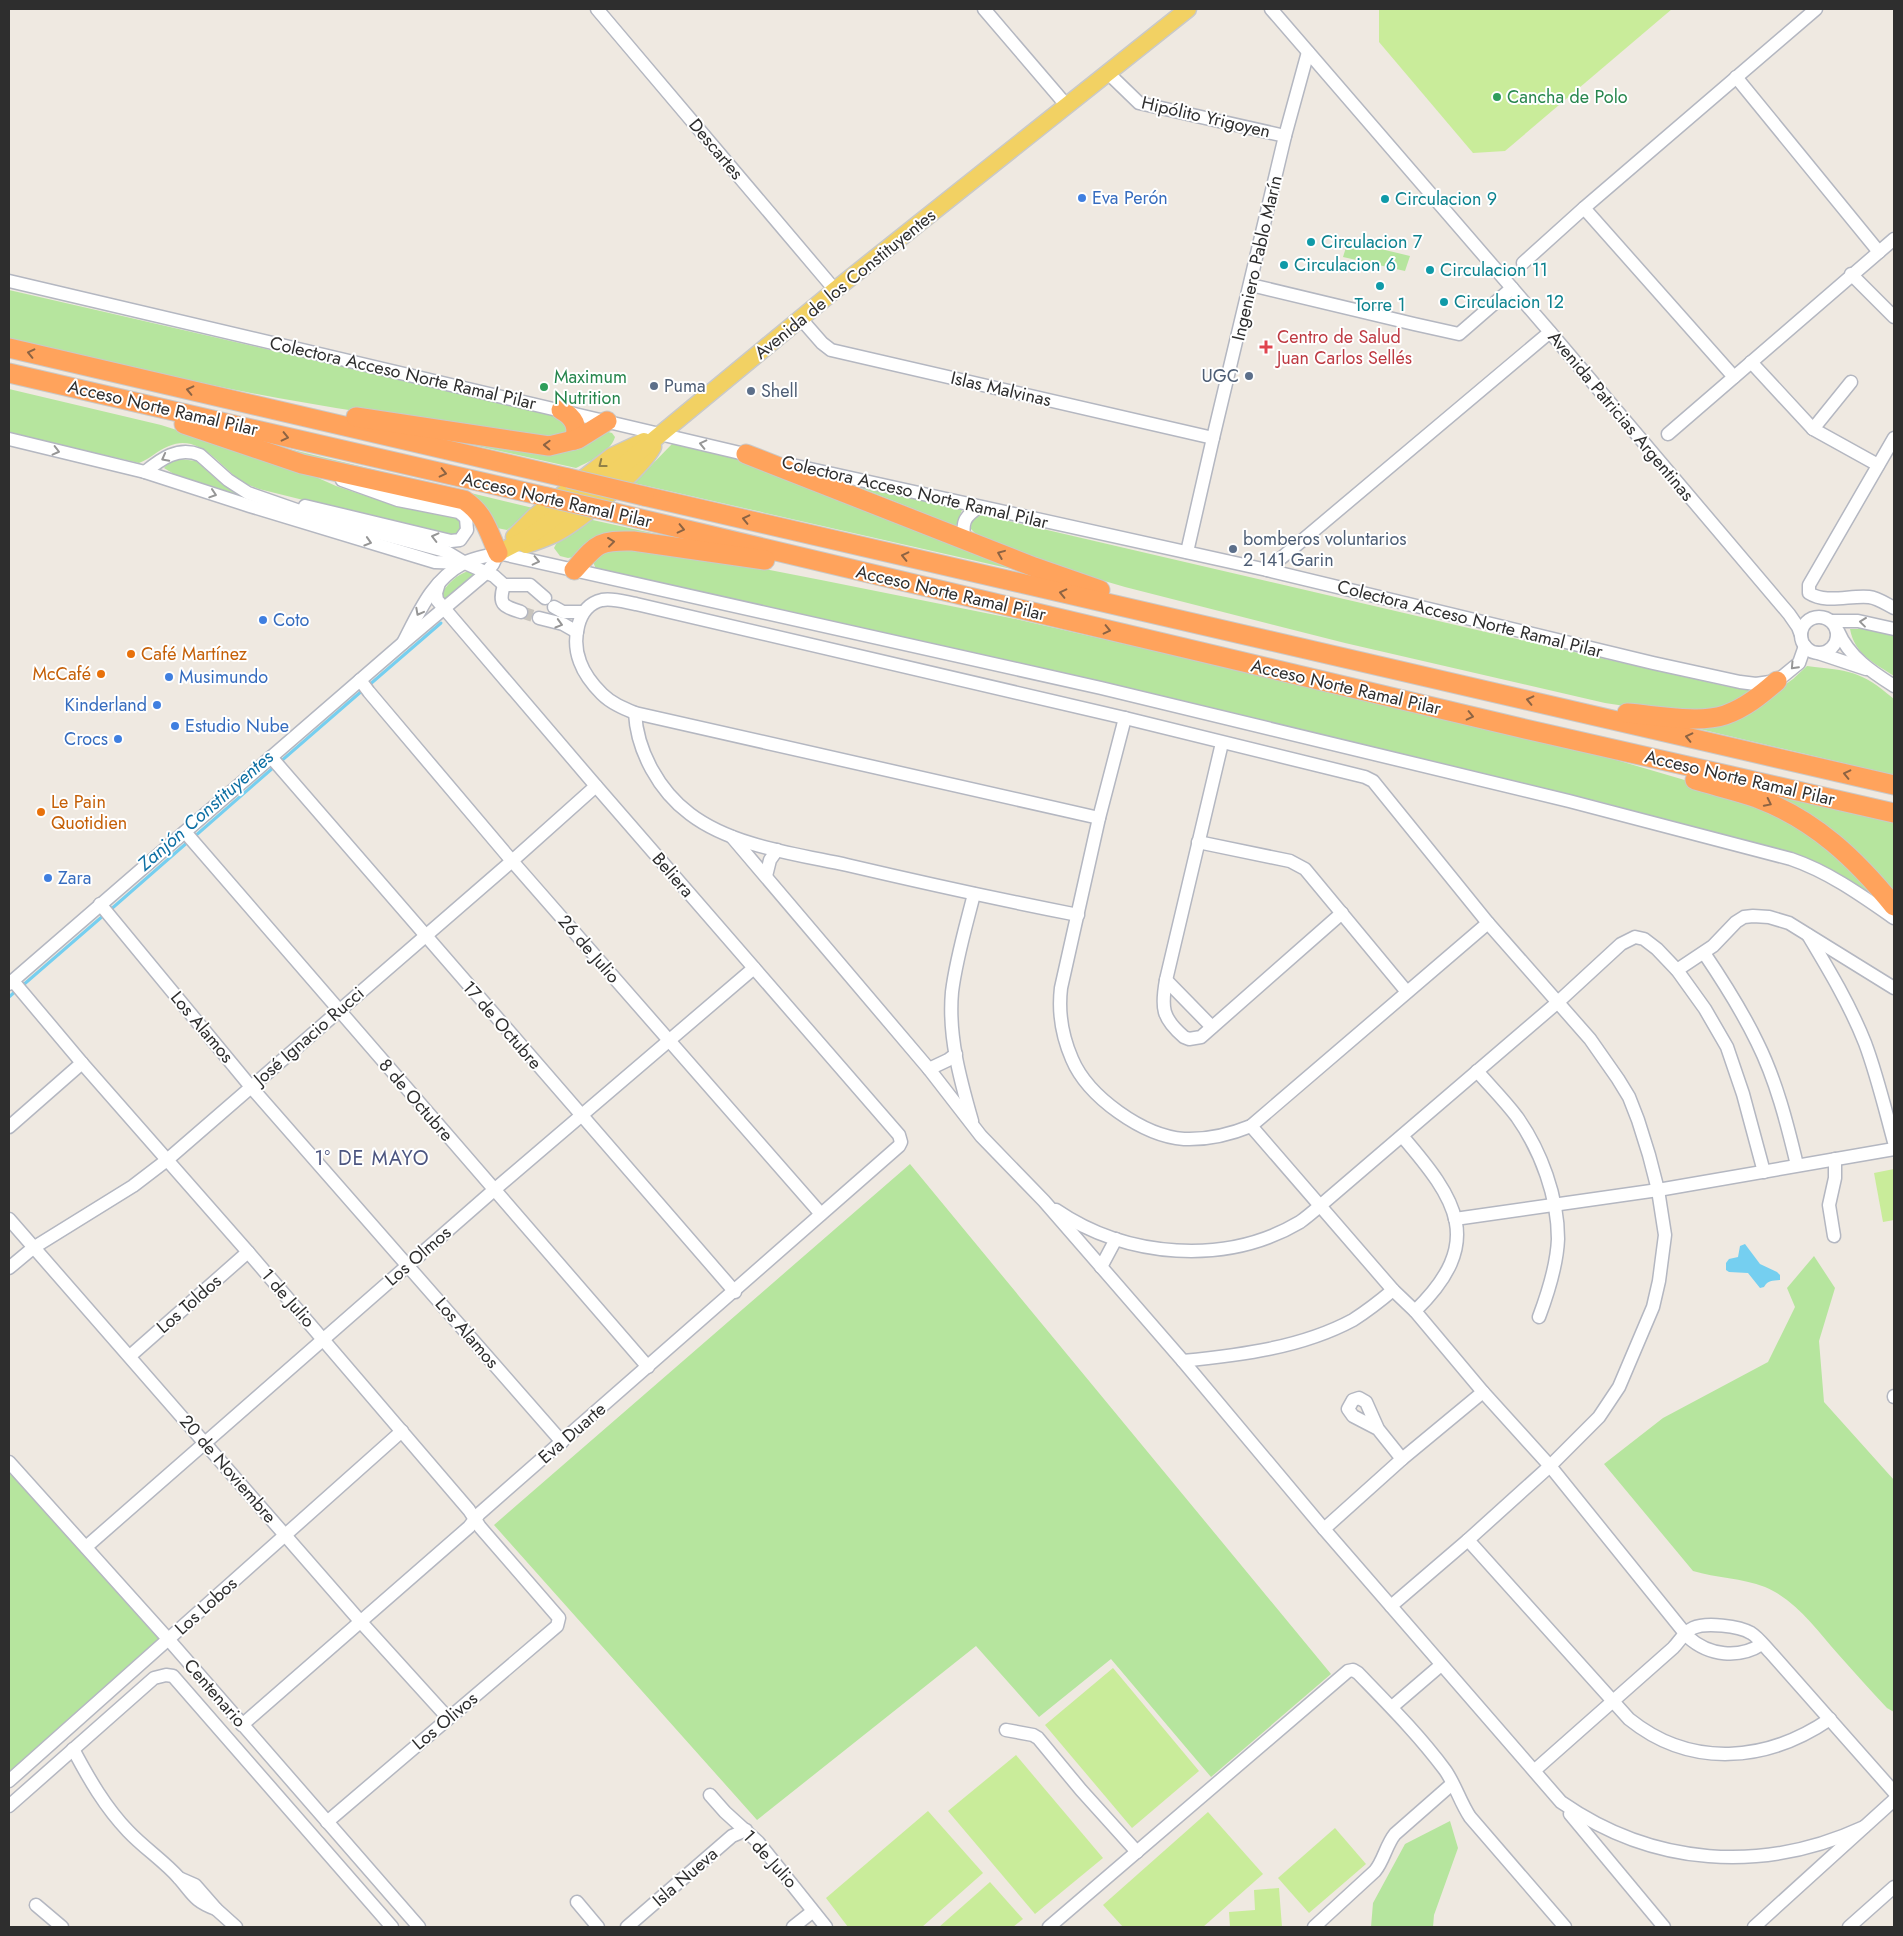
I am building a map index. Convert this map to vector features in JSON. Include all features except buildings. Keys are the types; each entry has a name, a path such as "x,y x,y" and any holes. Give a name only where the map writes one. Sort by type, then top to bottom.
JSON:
{"highway":[{"name":"Acceso Norte Ramal Pilar","path":"9,348 1894,785"},
{"name":"Acceso Norte Ramal Pilar","path":"9,373 548,497 1521,728 1894,813"},
{"path":"84,390 302,464 464,500 474,507 482,517 498,553"},
{"path":"237,401 311,410 549,446 574,440 607,421"},
{"path":"561,410 573,419 576,426 574,440"},
{"path":"746,454 1065,579 1383,667"},
{"path":"574,570 594,547 602,543 633,541 890,578"},
{"path":"1564,708 1706,718 1723,716 1756,699 1777,681"},
{"path":"1521,728 1758,798 1800,819 1827,836 1864,871 1894,906"}],"main road":[{"name":"Avenida de los Constituyentes","path":"498,553 528,537 610,476 835,290 1188,9"}],"street":[{"name":"Descartes","path":"597,9 835,290"},
{"path":"984,9 1067,106"},
{"name":"Avenida Patricias Argentinas","path":"1271,9 1550,332 1794,621 1807,645"},
{"path":"1523,263 1584,208 1816,9"},
{"name":"Ingeniero Pablo Marín","path":"1187,552 1286,136 1308,52"},
{"name":"Hipólito Yrigoyen","path":"1108,73 1139,103 1286,136"},
{"path":"1736,77 1880,252"},
{"path":"1584,208 1734,377"},
{"path":"1668,434 1894,238"},
{"path":"1851,274 1894,317"},
{"name":"Colectora Acceso Norte Ramal Pilar","path":"9,281 746,454 1267,570 1723,679 1756,684 1777,681"},
{"path":"1251,285 1459,334 1512,288"},
{"name":"Islas Malvinas","path":"801,319 822,343 831,350 1213,438"},
{"path":"1267,570 1550,332"},
{"path":"1751,362 1813,429 1878,465"},
{"path":"1813,429 1851,382"},
{"path":"1894,438 1808,590 1817,598 1868,597 1878,599 1894,608"},
{"path":"9,439 145,472 435,562 464,562"},
{"path":"145,472 168,456 182,452 200,455 239,488 248,493 311,515 445,551 494,576 504,585 530,584 549,602 563,612 570,614 583,612 601,600 636,604 1125,718 1365,777 1373,781 1488,923 1602,1055 1629,1097 1649,1155 1658,1190 1665,1235 1659,1281 1648,1321 1619,1387 1599,1417 1550,1466 1391,1606"},
{"path":"268,500 319,508 450,541 460,540 467,530 466,518 459,512 398,500 378,494 302,464"},
{"path":"964,540 963,527 968,515 979,507"},
{"path":"498,553 1101,688 1569,801 1791,858 1821,870 1894,918"},
{"name":"Avenida de los Constituyentes","path":"403,642 428,596 438,582 464,562 498,553"},
{"name":"Avenida de los Constituyentes","path":"16,986 364,685 403,642 486,573 498,553"},
{"path":"438,582 437,600 445,608"},
{"path":"504,585 501,602 505,607 521,612"},
{"name":"Avenida Patricias Argentinas","path":"1774,598 1793,610 1817,616"},
{"name":"Beliera","path":"445,608 596,786 899,1135 901,1142"},
{"path":"583,612 578,632 577,653 586,675 602,694 615,704 635,713 1099,818"},
{"path":"1777,681 1798,663 1807,645 1804,624 1817,616 1825,617 1835,626 1846,646 1870,671"},
{"path":"539,618 562,624 578,632"},
{"path":"1835,626 1858,621 1894,629"},
{"path":"1807,645 1827,651 1832,648 1836,643 1835,626"},
{"path":"1807,645 1870,671 1894,686"},
{"name":"26 de Julio","path":"364,685 512,861 821,1214"},
{"path":"635,713 640,744 664,788 690,814 732,837 777,850 1078,915"},
{"path":"1125,718 1099,818 1061,988 1060,1011 1065,1042 1073,1061 1083,1077 1124,1116 1145,1128 1162,1135 1183,1139 1210,1138 1234,1133 1251,1126 1488,923"},
{"path":"1222,743 1166,980 1162,1006 1164,1013 1180,1033 1188,1039 1200,1037 1342,913"},
{"name":"17 de Octubre","path":"275,762 735,1292"},
{"name":"José Ignacio Rucci","path":"9,1268 34,1248 133,1186 168,1160 596,786"},
{"name":"8 de Octubre","path":"189,837 648,1367"},
{"path":"732,837 929,1069 974,1128 1044,1201 1101,1267 1324,1529 1535,1770 1664,1927"},
{"path":"1198,842 1297,864 1314,878 1407,992"},
{"path":"766,876 770,860 777,850"},
{"path":"974,894 955,971 952,993 952,1026 956,1054 962,1086 974,1128"},
{"name":"Los Alamos","path":"105,910 251,1087 562,1442"},
{"path":"1676,970 1713,946 1736,922 1753,916 1769,917 1789,923 1806,932 1894,988"},
{"path":"1806,932 1841,990 1858,1026 1874,1068 1894,1142"},
{"path":"1044,1201 1076,1221 1116,1239 1148,1247 1182,1251 1225,1248 1282,1231 1301,1221 1321,1205 1558,1002 1621,944 1635,937 1644,939 1657,949 1676,970 1701,1003 1727,1047 1743,1094 1764,1172"},
{"path":"1704,953 1726,986 1757,1043 1782,1109 1797,1165"},
{"name":"Los Olmos","path":"86,1548 494,1190 754,968"},
{"path":"1166,980 1212,1027"},
{"name":"1 de Julio","path":"16,986 324,1339 480,1527 559,1618"},
{"path":"929,1069 956,1054"},
{"path":"9,1127 82,1063"},
{"path":"1477,1071 1508,1106 1528,1134 1540,1158 1554,1205 1557,1228 1556,1254 1546,1298 1539,1317"},
{"path":"1251,1126 1393,1290 1416,1311 1483,1392 1550,1466 1685,1633 1695,1643 1711,1651 1726,1654 1751,1651 1762,1644"},
{"path":"1402,1136 1437,1179 1452,1204 1457,1234 1456,1248 1445,1275 1428,1299 1416,1311"},
{"name":"Eva Duarte","path":"242,1725 735,1292 899,1146 901,1142"},
{"path":"1455,1219 1658,1190 1894,1149"},
{"path":"1834,1236 1829,1205 1835,1178 1835,1159"},
{"name":"20 de Noviembre","path":"9,1219 360,1621 448,1718"},
{"path":"1101,1267 1116,1239"},
{"name":"Los Toldos","path":"130,1356 248,1252"},
{"path":"1183,1362 1237,1355 1295,1342 1352,1320 1367,1311 1393,1290"},
{"path":"1324,1529 1402,1459 1483,1392"},
{"path":"1378,1429 1402,1459"},
{"name":"Los Lobos","path":"9,1781 402,1431"},
{"name":"Centenario","path":"9,1462 169,1640 419,1927"},
{"path":"1468,1540 1613,1702 1642,1729 1661,1740 1721,1755 1750,1753 1790,1742 1811,1732 1830,1719"},
{"name":"Los Olivos","path":"327,1822 558,1626 559,1618"},
{"path":"1535,1770 1678,1644 1685,1633 1703,1625 1727,1626 1752,1633 1894,1792"},
{"path":"1395,1711 1444,1668"},
{"path":"1049,1927 1348,1672 1353,1670 1395,1711 1445,1770 1470,1817 1565,1927"},
{"path":"9,1806 154,1678 166,1675 173,1676 392,1927"},
{"path":"1006,1730 1033,1734 1038,1738 1081,1790 1137,1852"},
{"path":"73,1749 90,1781 114,1815 146,1850 178,1878 196,1884 216,1908 236,1927"},
{"path":"1314,1927 1375,1871 1380,1865 1389,1842 1395,1834 1452,1784"},
{"name":"1 de Julio","path":"710,1795 725,1812 758,1842 807,1902 812,1912 826,1927"},
{"path":"1754,1927 1894,1800"},
{"path":"1561,1802 1582,1817 1628,1839 1668,1850 1709,1856 1740,1857 1791,1852 1825,1843 1864,1827"},
{"name":"Isla Nueva","path":"627,1927 732,1836 746,1830"},
{"path":"1849,1927 1894,1887"},
{"path":"577,1902 598,1927"},
{"path":"36,1904 62,1927"},
{"path":"793,1927 812,1912"}],"green space":[{"name":"Cancha de Polo","path":"1379,9 1672,9 1505,151 1473,153 1379,42"},
{"path":"1348,241 1410,256 1405,271 1343,257"},
{"path":"9,290 554,415 562,419 570,430 560,439 313,404 177,378 9,338"},
{"path":"9,389 161,425 296,468 336,486 372,498 458,518 462,522 463,527 454,537 448,536 259,489 243,482 208,453 190,444 180,443 169,446 139,463 9,433"},
{"path":"605,431 612,433 615,437 609,448 599,456 576,468 419,433 508,446"},
{"path":"264,443 533,508 507,530 497,528 488,509 478,502 328,467"},
{"path":"672,444 728,456 771,469 1016,570 634,483"},
{"path":"180,459 196,461 222,484 250,499 182,479 164,468 168,463"},
{"path":"851,484 962,510 956,526"},
{"path":"983,515 1490,633 1725,686 1760,691 1727,711 1665,712 1605,703 1345,643 1125,587 1060,568 976,534 971,529 972,521"},
{"path":"588,519 748,554 665,541 568,558 560,556 554,548 556,544"},
{"path":"599,549 661,549 1020,620 1562,744 1688,781 1748,801 1829,844 1891,910 1777,850 1597,801 1328,737 605,574 596,569 593,562"},
{"path":"468,571 477,574 447,600 443,599 442,593 447,586 457,577"},
{"path":"1860,627 1894,636 1894,676 1872,662 1856,645 1850,629 1858,629"},
{"path":"1807,666 1834,669 1863,677 1894,699 1894,775 1670,722 1761,702 1793,679"},
{"path":"1746,787 1894,818 1894,899"},
{"path":"910,1164 1331,1674 1211,1777 1111,1659 1039,1717 976,1646 757,1820 494,1525"},
{"path":"1894,1169 1894,1220 1883,1222 1874,1173"},
{"path":"1814,1256 1835,1288 1819,1341 1824,1402 1894,1480 1894,1712 1887,1708 1805,1616 1786,1599 1756,1584 1693,1571 1604,1464 1663,1418 1768,1362 1795,1307 1787,1288"},
{"path":"9,1455 169,1640 9,1779"},
{"path":"1113,1668 1199,1771 1132,1828 1045,1725"},
{"path":"1016,1755 1103,1858 1035,1914 948,1811"},
{"path":"928,1811 983,1873 922,1927 848,1927 826,1898"},
{"path":"1208,1812 1263,1874 1203,1927 1123,1927 1103,1905"},
{"path":"1450,1821 1458,1848 1434,1915 1433,1927 1371,1927 1373,1903 1405,1844"},
{"path":"1335,1828 1366,1864 1309,1913 1278,1878"},
{"path":"990,1882 1023,1919 1013,1927 939,1927"},
{"path":"1279,1888 1282,1927 1230,1927 1229,1912 1255,1910 1254,1890"}],"water":[{"path":"1745,1244 1760,1264 1780,1275 1780,1280 1770,1281 1760,1288 1748,1273 1729,1272 1726,1270 1726,1263 1729,1259 1738,1257 1740,1246"}],"waterway":[{"name":"Zanjón Constituyentes","path":"368,686 441,623"},
{"name":"Zanjón Constituyentes","path":"279,763 363,690"},
{"name":"Zanjón Constituyentes","path":"194,837 274,767"},
{"name":"Zanjón Constituyentes","path":"109,911 189,841"},
{"name":"Zanjón Constituyentes","path":"22,986 104,915"},
{"name":"Zanjón Constituyentes","path":"9,997 17,990"}],"tunnel":[{"path":"521,612 539,618"}],"place":[{"name":"Cancha de Polo","path":"1497,97"},
{"name":"Eva Perón","path":"1082,198"},
{"name":"Circulacion 9","path":"1385,199"},
{"name":"Circulacion 7","path":"1311,242"},
{"name":"Circulacion 6","path":"1284,265"},
{"name":"Circulacion 11","path":"1430,270"},
{"name":"Torre 1","path":"1380,286"},
{"name":"Circulacion 12","path":"1444,302"},
{"name":"Centro de Salud Juan Carlos Sellés","path":"1266,347"},
{"name":"UGC","path":"1249,376"},
{"name":"Puma","path":"654,386"},
{"name":"Maximum Nutrition","path":"544,387"},
{"name":"Shell","path":"751,391"},
{"name":"bomberos voluntarios 2 141 Garin","path":"1233,549"},
{"name":"Coto","path":"263,620"},
{"name":"Café Martínez","path":"131,654"},
{"name":"McCafé","path":"101,674"},
{"name":"Musimundo","path":"169,677"},
{"name":"Kinderland","path":"157,705"},
{"name":"Estudio Nube","path":"175,726"},
{"name":"Crocs","path":"118,739"},
{"name":"Le Pain Quotidien","path":"41,812"},
{"name":"Zara","path":"48,878"}],"district":[{"name":"1° DE MAYO","path":"372,1158"}]}
